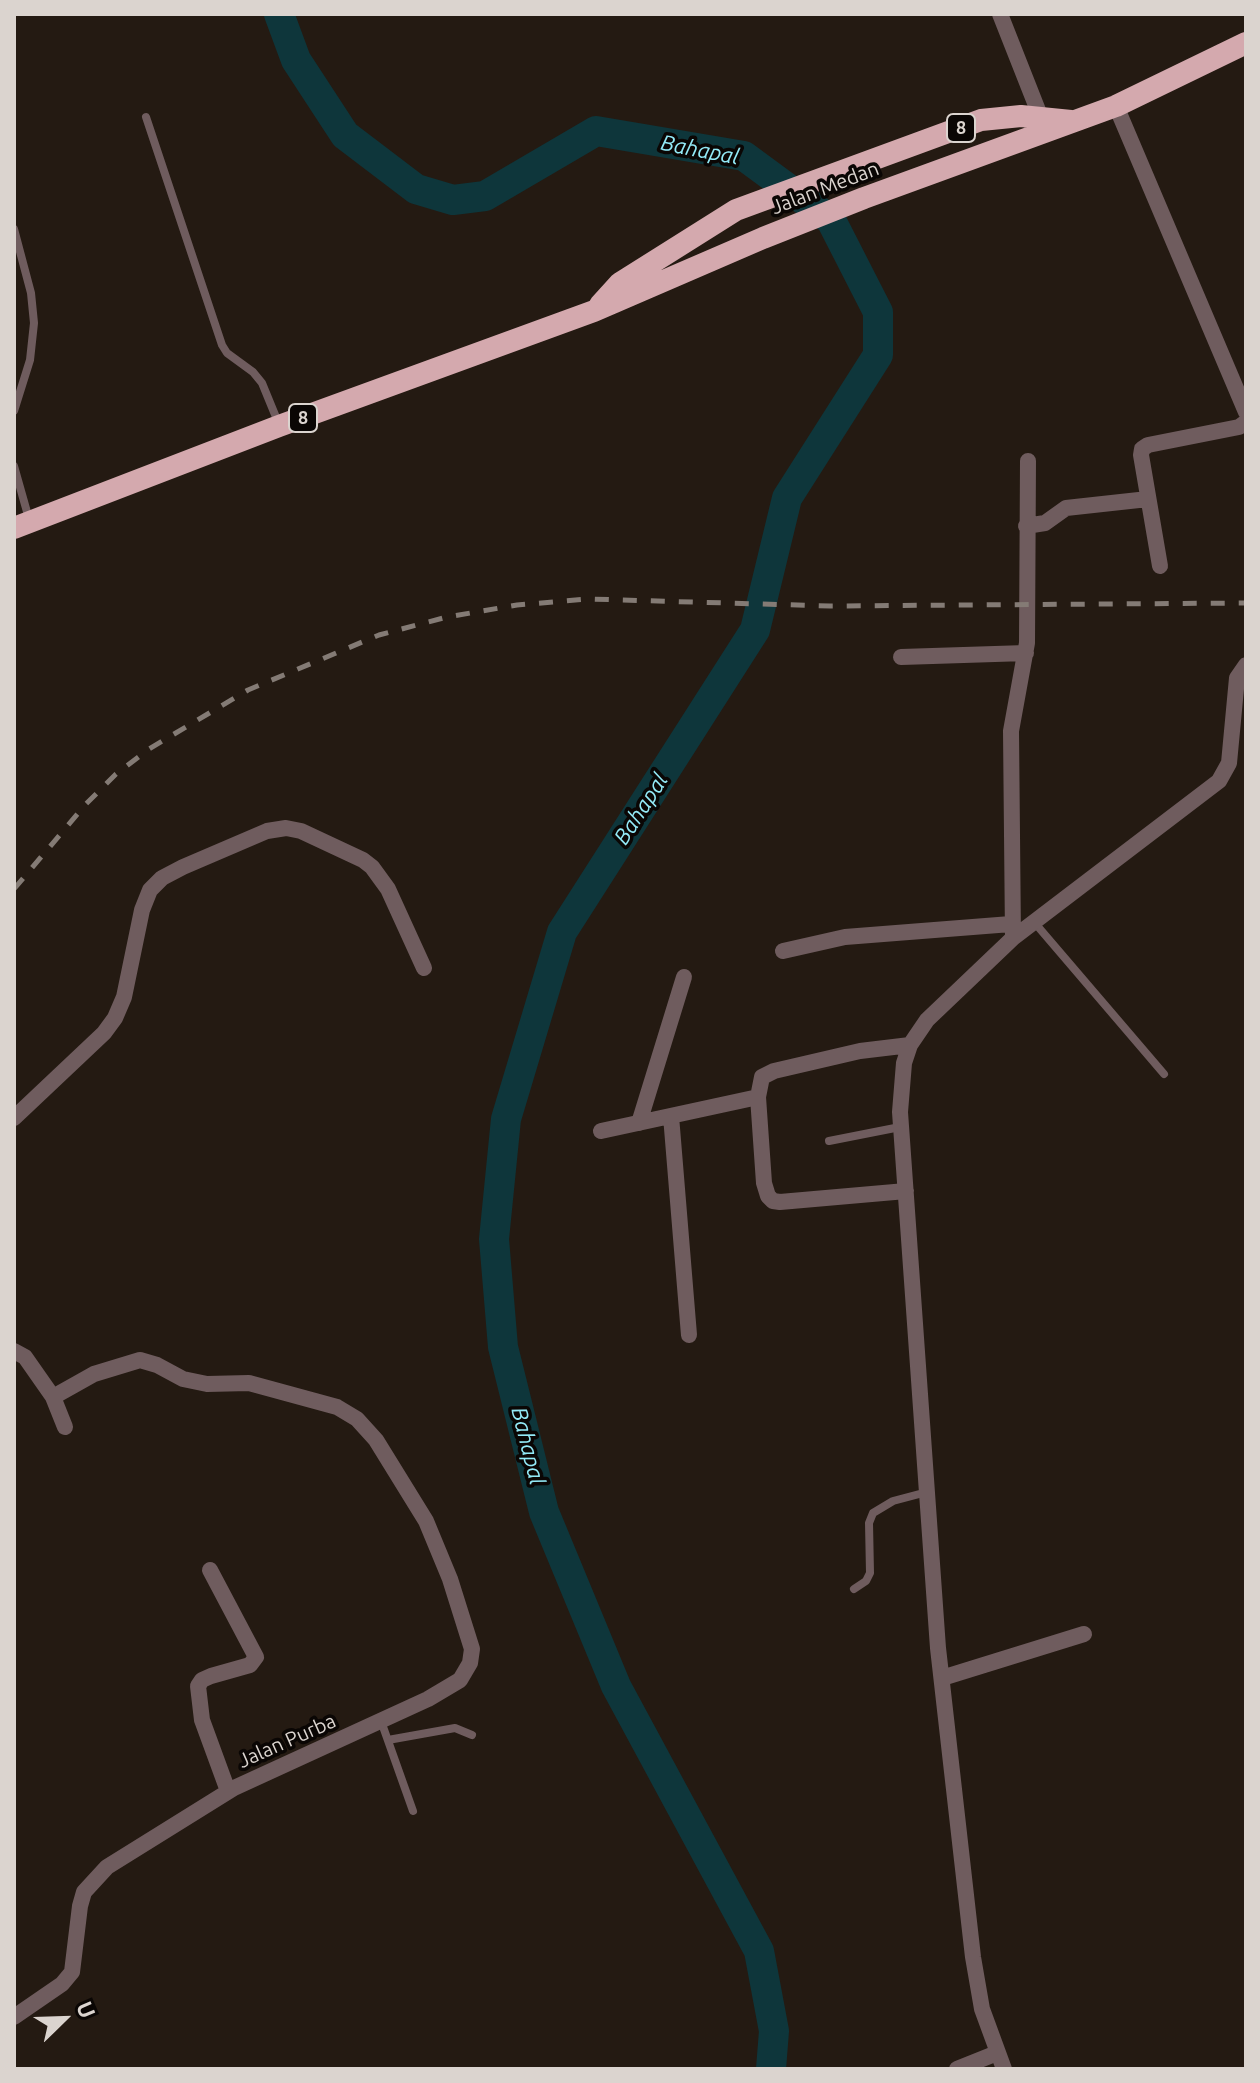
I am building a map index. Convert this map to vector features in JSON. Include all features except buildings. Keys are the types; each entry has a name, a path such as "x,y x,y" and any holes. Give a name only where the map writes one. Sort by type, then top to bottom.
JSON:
{"highway":[{"name":"8","path":"22,525 279,426 594,311 620,283 736,210 981,120 1021,116 1078,121 1246,43"},
{"name":"Jalan Medan","path":"594,311 864,198 1078,121"}],"street":[{"path":"1000,14 1041,118"},
{"path":"1116,106 1246,412"},
{"path":"1160,566 1141,455 1145,447 1239,427 1246,422"},
{"path":"1004,2069 982,2009 973,1957 942,1678 900,1090 910,1045 927,1020 1012,931 1011,731 1026,653 1028,461"},
{"path":"1026,526 1045,523 1066,508 1148,499"},
{"path":"901,657 1026,653"},
{"path":"783,951 845,937 1012,931 1033,922 1223,776 1231,753 1237,678 1246,665"},
{"path":"14,1118 104,1033 115,1018 124,997 142,910 150,890 162,878 183,867 267,831 286,828 301,831 372,867 388,889 424,968"},
{"path":"639,1123 684,977"},
{"path":"906,1191 773,1201 764,1183 758,1097 762,1077 774,1071 860,1051 910,1045"},
{"path":"601,1131 758,1097"},
{"path":"671,1116 689,1335"},
{"path":"14,1351 25,1357 53,1397 65,1427"},
{"name":"Jalan Purba","path":"14,2017 62,1984 72,1972 84,1892 124,1855 228,1791 428,1699 460,1680 470,1663 472,1649 439,1548 426,1521 376,1440 357,1419 337,1407 249,1383 207,1384 183,1379 140,1360 94,1374 53,1397"},
{"path":"210,1570 256,1657 250,1665 211,1676 198,1686 202,1720 228,1791"},
{"path":"942,1678 1084,1634"},
{"path":"957,2069 997,2053"}],"lane":[{"path":"146,117 222,345 262,383 279,426"},
{"path":"14,229 31,293 34,323 30,360 14,411"},
{"path":"14,466 22,525"},
{"path":"1033,922 1164,1074"},
{"path":"829,1141 901,1127"},
{"path":"854,1589 866,1581 870,1573 869,1523 873,1513 893,1501 928,1492"},
{"path":"381,1721 413,1811"},
{"path":"388,1740 455,1728 472,1735"}],"waterway":[{"name":"Bahapal","path":"279,14 296,60 345,135 416,189 453,200 485,196 596,131 744,156 831,220 878,312 878,355 787,498 755,630 562,932 506,1119 494,1239 503,1347 544,1512 616,1686 759,1951 774,2031 771,2069"}],"railway":[{"path":"14,889 86,804 116,774 149,749 248,690 379,635 447,617 517,605 588,599 830,606 1246,603"}]}
